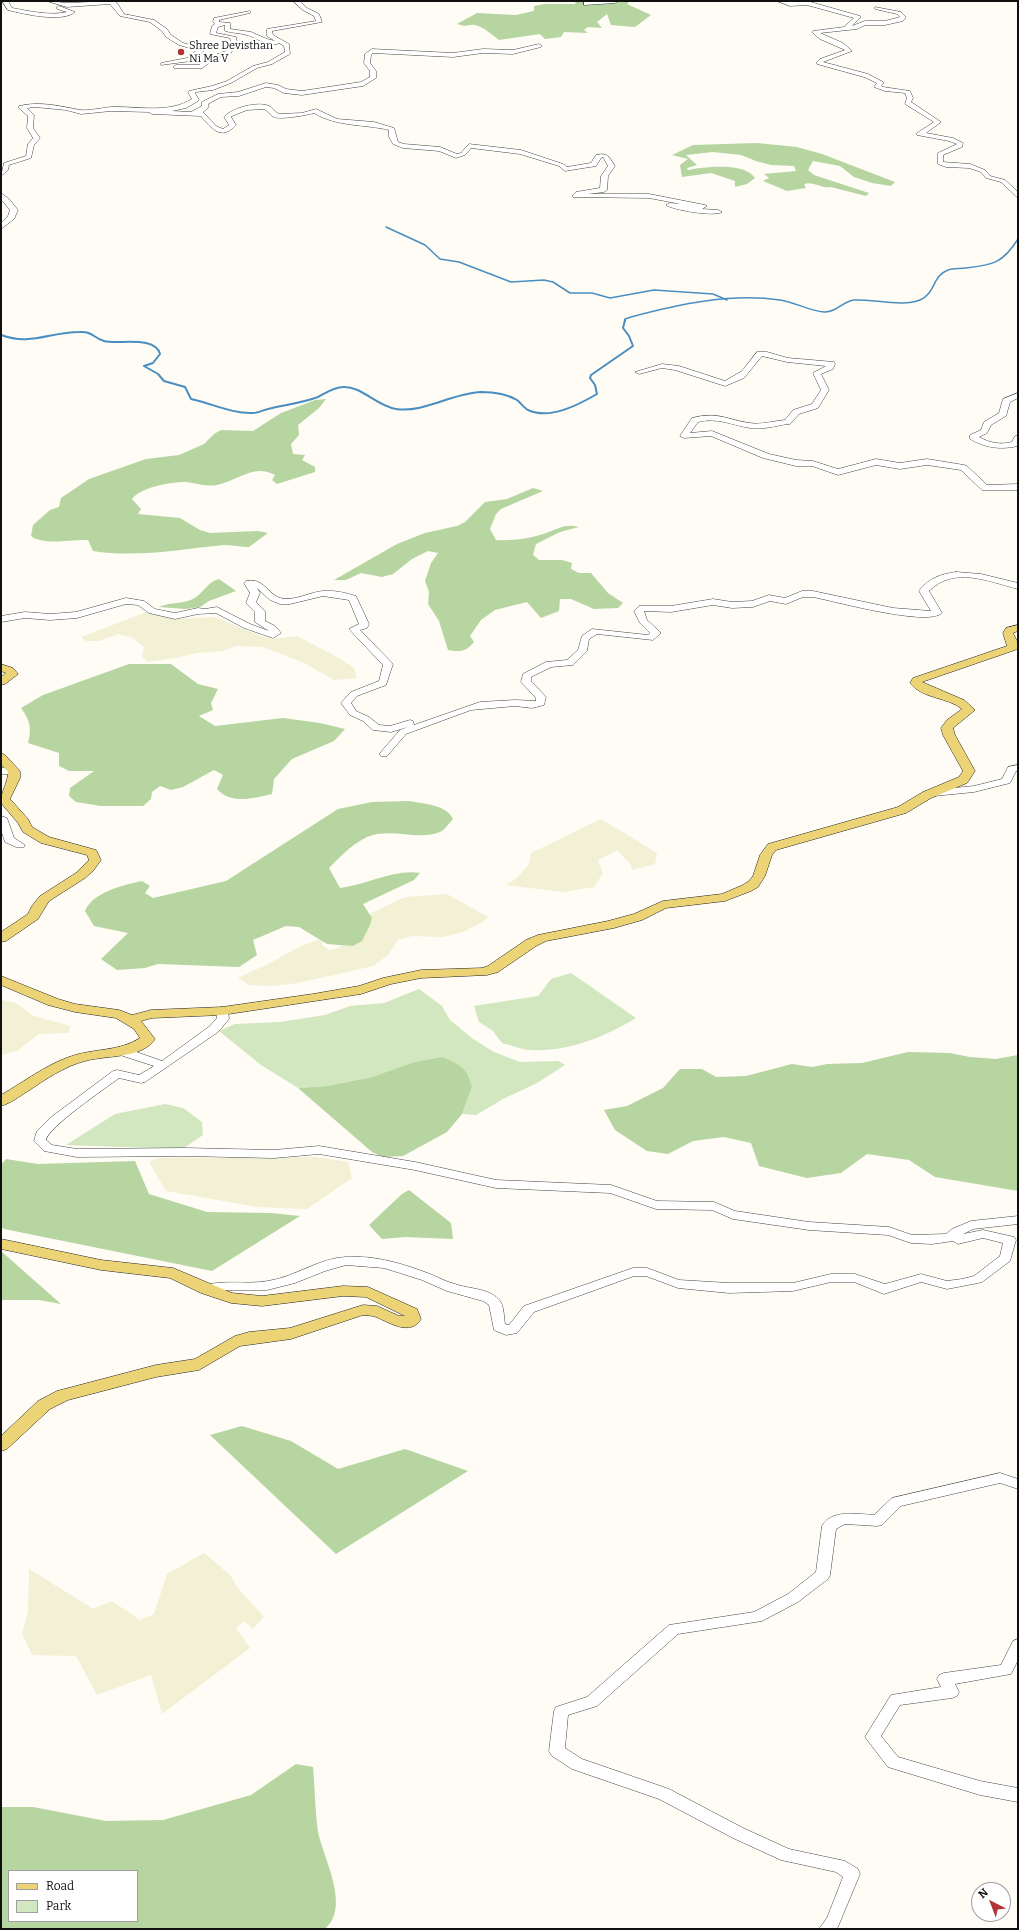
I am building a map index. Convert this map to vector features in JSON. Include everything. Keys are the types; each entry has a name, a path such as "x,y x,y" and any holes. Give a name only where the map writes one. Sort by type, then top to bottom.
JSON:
{"main road":[{"path":"131,1020 151,1014 222,1012 361,990 388,981 420,974 463,974 493,969 531,942 543,938 609,925 638,917 663,905 725,897 754,884 759,876 766,855 772,847 896,812 963,780 969,771 949,735 947,728 951,722 969,710 966,706 957,701 920,687 916,683 917,680 1011,648 1014,646 1008,633 1010,630 1018,628"},
{"path":"1,667 9,670 12,674 1,682"},
{"path":"1,757 14,771 14,778 4,799 24,822 27,829 45,840 92,853 95,860 92,865 77,878 46,896 35,911 34,916 1,938"},
{"path":"1,980 53,1002 75,1008 119,1014 139,1026 148,1039 133,1049 124,1052 96,1053 73,1060 1,1101"},
{"path":"1,1244 101,1265 173,1273 206,1289 231,1298 262,1301 343,1292 368,1292 412,1313 413,1319 408,1322 396,1321 376,1310 363,1310 290,1333 249,1338 235,1342 199,1364 156,1371 63,1394 44,1405 1,1445"}],"street":[{"path":"5,1 10,9 38,14 64,15 72,12 53,7 44,1"},
{"path":"50,1 67,5 111,2 115,4 119,13 122,15 152,22 165,30 168,36 180,44 200,49 200,52 189,60 163,64 169,66 200,67 214,57 229,52 234,42 233,37 213,34 217,24 216,19 248,12"},
{"path":"1,174 6,169 6,164 29,157 31,144 37,138 30,128 31,115 20,107 35,105 66,108 80,112 165,110 184,107 196,100 192,92 195,90 213,88 229,82 255,67 270,63 288,53 287,46 270,36 269,30 319,22 317,15 305,9 296,1"},
{"path":"587,1 586,4 615,1"},
{"path":"780,1 790,4 807,3 858,17 850,26 814,32 821,37 843,45 849,51 822,60 819,63 852,70 877,80 881,83 877,87 883,90 901,90 908,92 910,98 907,103 920,109 926,116 938,122 931,128 919,134 951,139 960,143 960,146 940,154 940,163 946,165 970,166 983,171 988,177 1003,181 1018,196"},
{"path":"830,29 856,28 860,24 865,23 895,22 901,20 903,17 900,13 877,8"},
{"path":"217,24 228,24 227,30 249,33 265,41 286,47"},
{"path":"152,112 199,112 206,107 204,103 214,97 239,94 266,85 276,86 284,91 302,92 362,84 373,78 374,71 367,63 368,54 372,51 453,55 483,51 513,52 539,46"},
{"path":"118,110 203,114 214,126 225,131 233,125 227,117 236,111 260,107 267,108 276,115 281,116 287,113 304,114 313,110 330,120 373,124 382,128 392,129 392,137 395,143 403,146 440,149 456,156 463,154 469,146 497,148 521,152 561,165 565,169 594,165 598,156 604,155 607,157 612,166 605,175 602,184 604,190 578,193 576,196 649,196 703,206 698,208 670,205 699,212 718,212"},
{"path":"1,195 8,200 14,210 11,217 1,227"},
{"path":"639,372 662,366 676,368 725,384 732,382 750,368 760,354 767,354 787,360 831,364 830,368 817,373 825,390 815,406 796,412 787,422 751,426 726,419 706,417 696,420 684,436 712,433 766,456 796,463 813,464 838,472 876,462 900,466 927,462 964,468 985,488 1018,487"},
{"path":"1018,395 1006,401 1003,414 987,424 984,431 973,437 988,446 1004,448 1016,444 1018,438"},
{"path":"1,619 25,615 50,617 78,614 126,601 141,603 152,611 175,616 198,611 205,612 216,610 247,626 273,635 276,633 272,628 260,622 260,610 251,603 255,594 249,583 256,584 266,589 271,597 279,600 289,600 320,594 353,598 364,624 364,626 354,630 372,648 376,655 388,664 383,683 354,694 346,703 353,714 366,719 376,728 391,729 456,708 515,703 532,705 541,703 541,697 526,682 526,676 549,664 570,663 582,651 585,638 594,631 650,638 656,633 643,621 639,612 642,608 671,609 713,602 732,605 753,604 769,598 786,601 802,594 813,594 901,612 929,615 937,613 926,598 924,591 935,580 954,574 961,574 1018,586"},
{"path":"384,754 403,732 478,706"},
{"path":"934,793 993,786 1006,781 1012,769 1018,768"},
{"path":"1,771 14,771"},
{"path":"1,819 3,820 9,840 20,845"},
{"path":"222,1012 223,1019 214,1029 141,1079 117,1074 54,1121 41,1134 40,1141 48,1148 77,1153 185,1152 274,1154 319,1150 415,1166 496,1184 611,1189 656,1205 714,1206 733,1215 809,1226 889,1231 912,1239 932,1240 949,1238 956,1232 971,1225 1018,1220"},
{"path":"124,1052 163,1065"},
{"path":"206,1289 226,1286 267,1286 291,1280 322,1267 346,1261 384,1264 426,1277 451,1288 487,1297 495,1304 499,1327 506,1330 512,1330 529,1309 633,1272 647,1272 678,1284 729,1288 794,1287 831,1278 855,1278 884,1289 921,1278 947,1285 978,1279 1006,1258 1010,1240 983,1234 958,1240 956,1232"},
{"path":"826,1929 833,1922 852,1874 839,1866 787,1855 738,1834 664,1794 577,1764 557,1752 561,1711 592,1702 674,1629 757,1617 793,1598 823,1575 829,1526 843,1519 877,1521 897,1502 1000,1478 1018,1484"},
{"path":"1018,1645 1006,1670 944,1679 952,1692 896,1699 874,1737 893,1762 980,1788 1018,1795"}],"green space":[{"path":"576,1 630,1 627,4 651,15 635,27 611,25 607,14 597,22 602,28 588,27 584,30 588,33 564,32 561,37 545,39 540,34 499,40 485,29 478,26 463,26 457,24 477,13 516,15 534,11 534,6 544,4 575,4"},
{"path":"757,143 797,147 822,154 895,182 891,186 872,183 854,177 840,166 813,161 808,170 814,175 869,193 866,196 808,183 804,184 806,188 787,191 763,181 769,178 764,174 796,171 794,166 771,165 741,155 713,152 686,155 697,165 687,168 688,170 714,167 733,168 750,173 755,178 747,184 735,187 735,181 711,173 682,177 680,165 688,159 672,155 693,145"},
{"path":"326,399 319,408 298,425 299,435 291,444 293,454 305,455 302,460 315,467 315,472 277,484 272,480 275,475 260,471 246,474 217,485 186,482 172,483 149,488 142,491 132,499 141,509 138,514 180,518 200,530 210,533 258,531 268,533 249,547 224,545 126,554 93,551 88,540 43,541 31,536 33,525 50,510 59,507 61,498 89,479 146,459 179,455 204,444 214,434 221,430 253,431 281,413 315,400"},
{"path":"533,488 543,491 501,509 496,514 490,529 496,540 514,540 537,536 565,526 579,527 560,532 536,544 533,555 539,560 562,560 572,563 571,569 579,573 591,573 608,593 623,603 618,608 594,609 571,599 560,599 559,611 541,618 527,602 495,610 481,620 470,636 474,642 468,648 459,651 452,651 448,650 439,621 428,604 429,592 425,581 431,563 438,553 428,551 412,559 393,574 382,577 361,573 346,580 334,580 397,544 425,533 457,526 465,522 485,502 507,499"},
{"path":"219,579 236,591 209,601 200,607 186,609 159,607 193,599 208,585"},
{"path":"149,611 173,619 215,617 258,635 272,639 297,636 339,658 354,668 357,678 334,680 304,663 263,647 236,646 222,651 197,653 148,662 142,657 144,647 133,638 118,634 99,641 86,641 81,637"},
{"path":"129,664 171,664 198,684 218,689 211,703 213,710 199,716 215,726 283,718 320,723 345,729 334,741 292,759 274,779 272,794 243,799 229,797 217,789 223,775 214,770 183,787 171,790 160,786 152,792 151,799 143,806 101,806 76,802 69,796 70,788 94,771 69,771 59,766 59,753 28,743 30,729 21,708 43,695"},
{"path":"409,801 427,804 445,810 453,819 442,831 431,834 413,835 385,833 367,837 351,847 329,868 340,888 400,873 420,873 414,880 363,904 372,918 362,941 353,946 327,944 299,927 286,926 253,940 257,955 239,967 158,964 145,968 117,970 101,959 128,933 94,926 85,911 89,904 109,890 142,881 150,886 145,893 153,898 226,881 338,809 372,802"},
{"path":"601,819 657,853 655,864 632,870 631,865 617,850 598,860 603,873 594,887 563,892 505,885 517,878 529,864 531,853"},
{"path":"447,894 488,917 481,923 463,932 443,937 412,936 398,940 387,956 373,966 298,983 272,986 249,985 238,978 299,947 317,940 322,940 322,945 329,950 338,948 353,938 365,926 371,913 405,897"},
{"path":"571,973 636,1018 612,1031 586,1042 559,1049 545,1050 528,1050 502,1043 493,1031 479,1022 474,1006 538,996 551,979"},
{"path":"419,989 442,1006 450,1020 473,1039 494,1052 520,1062 558,1061 565,1065 537,1083 503,1099 476,1115 462,1114 472,1087 442,1057 414,1062 372,1077 327,1086 298,1088 261,1065 219,1031 235,1024 280,1022 325,1015 350,1006 384,1003"},
{"path":"1,1000 16,1003 34,1016 70,1026 69,1033 39,1034 17,1051 1,1055"},
{"path":"908,1052 950,1053 970,1057 996,1059 1018,1055 1018,1191 935,1177 909,1160 867,1154 841,1173 807,1178 759,1166 751,1143 724,1137 693,1141 668,1154 647,1151 615,1130 604,1110 627,1106 663,1088 680,1069 702,1069 716,1077 746,1076 792,1064 812,1067 827,1064 862,1063"},
{"path":"442,1057 454,1062 462,1068 470,1080 472,1087 462,1114 447,1132 403,1156 383,1157 372,1152 298,1088 327,1086 372,1077 414,1062"},
{"path":"165,1104 183,1108 202,1122 203,1135 182,1149 66,1145 115,1114"},
{"path":"317,1157 348,1162 352,1178 307,1209 257,1207 166,1191 149,1162 157,1158"},
{"path":"6,1159 38,1164 135,1161 149,1194 207,1212 271,1213 300,1216 212,1271 4,1229 1,1227 1,1165"},
{"path":"409,1190 451,1223 453,1239 405,1237 382,1239 369,1225 402,1194"},
{"path":"1,1251 61,1304 39,1300 1,1300"},
{"path":"242,1426 291,1441 338,1469 405,1449 468,1471 336,1554 210,1435"},
{"path":"204,1553 230,1575 238,1588 264,1617 253,1629 244,1621 236,1628 250,1648 162,1714 151,1675 97,1695 76,1656 32,1655 22,1633 28,1612 29,1569 93,1609 112,1601 140,1620 154,1614 167,1574"},
{"path":"296,1764 313,1767 318,1832 334,1883 336,1896 336,1908 332,1920 325,1929 1,1929 1,1807 33,1807 106,1821 163,1820 251,1795"}],"waterway":[{"path":"386,227 425,245 440,259 459,262 511,282 544,280 553,282 570,293 592,293 610,298 654,290 713,294 725,299"},
{"path":"725,299 761,298 780,300 824,312 832,311 846,302 854,300 897,303 913,302 925,297 932,289 936,280 943,273 950,269 990,264 1002,258 1013,247 1018,239"},
{"path":"625,320 631,317 686,304 725,299"},
{"path":"1,335 11,338 31,339 84,332 104,341 135,342 151,345 157,348 160,354 153,363 144,366 158,374 164,381 185,387 191,399 237,412 257,413 312,399 333,389 343,387 356,390 382,404 396,409 428,406 470,393 486,392 509,396 517,400 528,410 537,413 545,413 573,407 597,394 595,385 590,378 591,375 633,346 629,336 623,328 625,320"}],"place":[{"name":"Shree Devisthan Ni Ma V","path":"181,52"}]}
